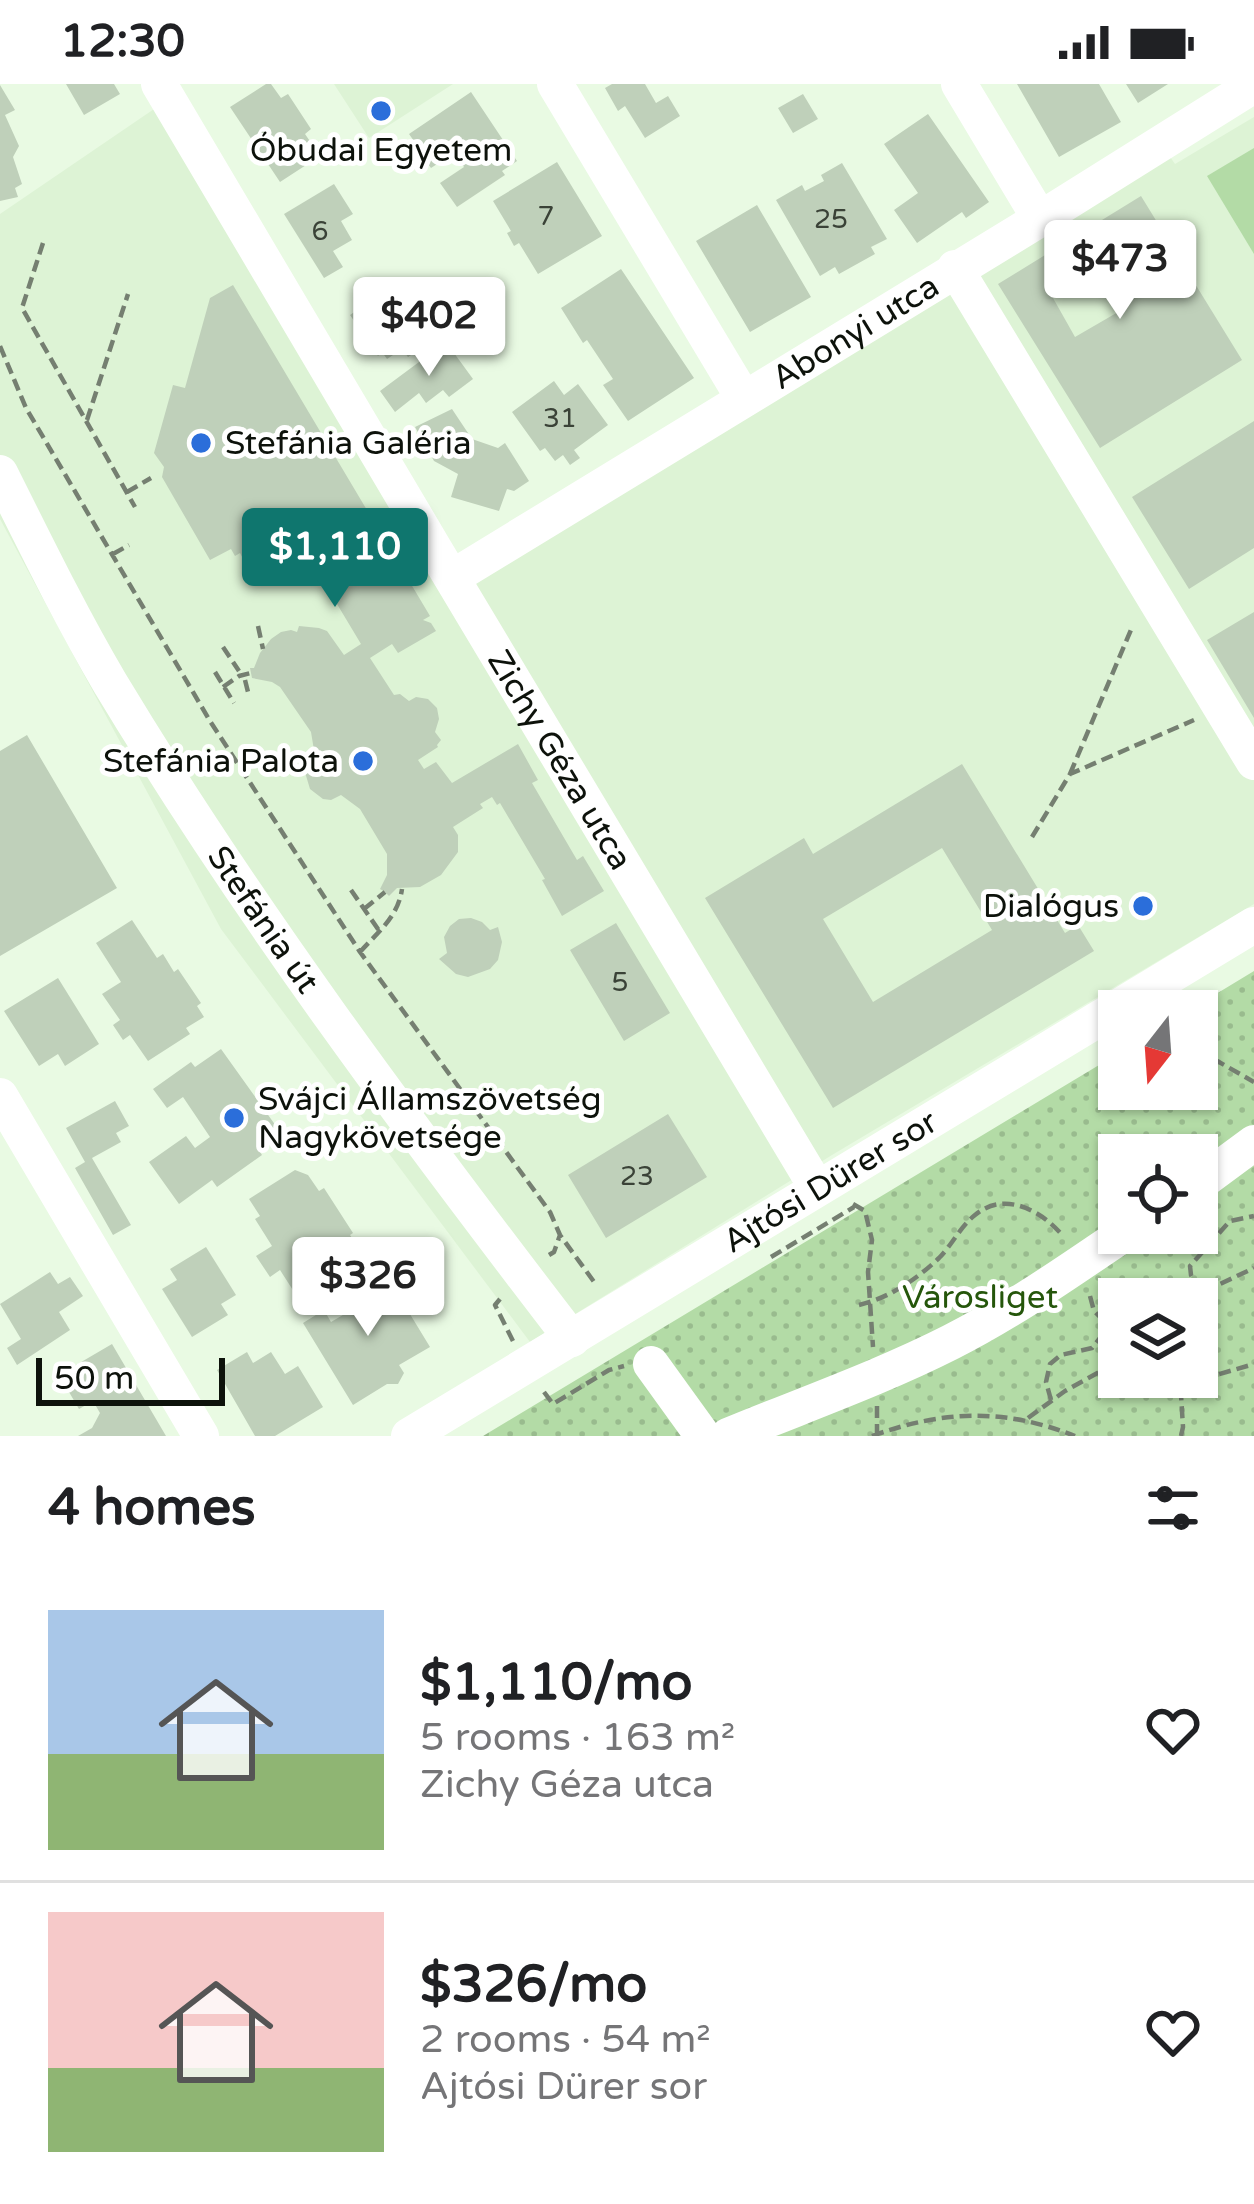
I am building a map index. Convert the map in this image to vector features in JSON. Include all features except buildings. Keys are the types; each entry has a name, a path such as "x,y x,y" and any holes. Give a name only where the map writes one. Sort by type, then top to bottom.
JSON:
{"street":[{"name":"Zichy Géza utca","path":"159,84 817,1188"},
{"path":"555,84 744,399"},
{"path":"959,84 1040,219"},
{"name":"Abonyi utca","path":"453,577 1254,85"},
{"path":"956,268 1254,762"},
{"name":"Stefánia út","path":"0,472 109,681 258,912 328,1016 572,1339"},
{"name":"Ajtósi Dürer sor","path":"409,1436 1254,925"},
{"path":"0,1096 201,1436"},
{"path":"1218,1170 1254,1143"},
{"path":"728,1436 952,1341 1098,1251"},
{"path":"651,1364 703,1436"}],"path":[{"path":"43,242 22,308 136,507"},
{"path":"86,421 128,294"},
{"path":"0,346 26,408 210,721 359,952 550,1212 560,1235"},
{"path":"127,492 152,478"},
{"path":"112,555 129,545"},
{"path":"1032,836 1070,774 1149,588"},
{"path":"258,626 263,649"},
{"path":"223,647 239,670"},
{"path":"214,672 234,703"},
{"path":"223,687 251,674"},
{"path":"245,680 249,696"},
{"path":"1070,774 1221,708"},
{"path":"269,813 280,807"},
{"path":"359,952 395,911 402,889"},
{"path":"351,890 380,932"},
{"path":"364,909 385,892"},
{"path":"385,902 395,911"},
{"path":"1218,1061 1254,1082"},
{"path":"859,1305 893,1293 928,1268 973,1216 998,1204 1025,1208 1049,1221 1070,1245 1098,1316"},
{"path":"771,1257 854,1207 865,1211 871,1231 876,1436 921,1420 984,1415 1026,1419 1075,1436"},
{"path":"1194,1278 1193,1262 1230,1221 1254,1216"},
{"path":"1218,1284 1254,1268"},
{"path":"1051,1400 1046,1382 1050,1364 1061,1354 1092,1348 1098,1341"},
{"path":"553,1405 609,1370 651,1364"},
{"path":"1218,1374 1254,1364"},
{"path":"1026,1419 1098,1372"},
{"path":"1180,1436 1181,1398"}],"shaded area":[{"name":"Óbudai Egyetem","path":"334,84 453,84 369,138"},
{"path":"157,107 445,594 1168,154 1175,164 1254,117 1254,904 1109,990 1098,990 1098,997 530,1342 221,929 0,519 0,214"}],"green space":[{"path":"1254,148 1254,254 1207,176"},
{"name":"Városliget","path":"1254,971 1254,1436 483,1436 1098,1066 1098,1110 1218,1110 1218,993"}],"place":[{"name":"Óbudai Egyetem","path":"381,111"},
{"name":"Stefánia Galéria","path":"201,443"},
{"name":"Stefánia Palota","path":"363,761"},
{"name":"Dialógus","path":"1143,906"},
{"name":"Svájci Államszövetség Nagykövetsége","path":"234,1118"}]}
